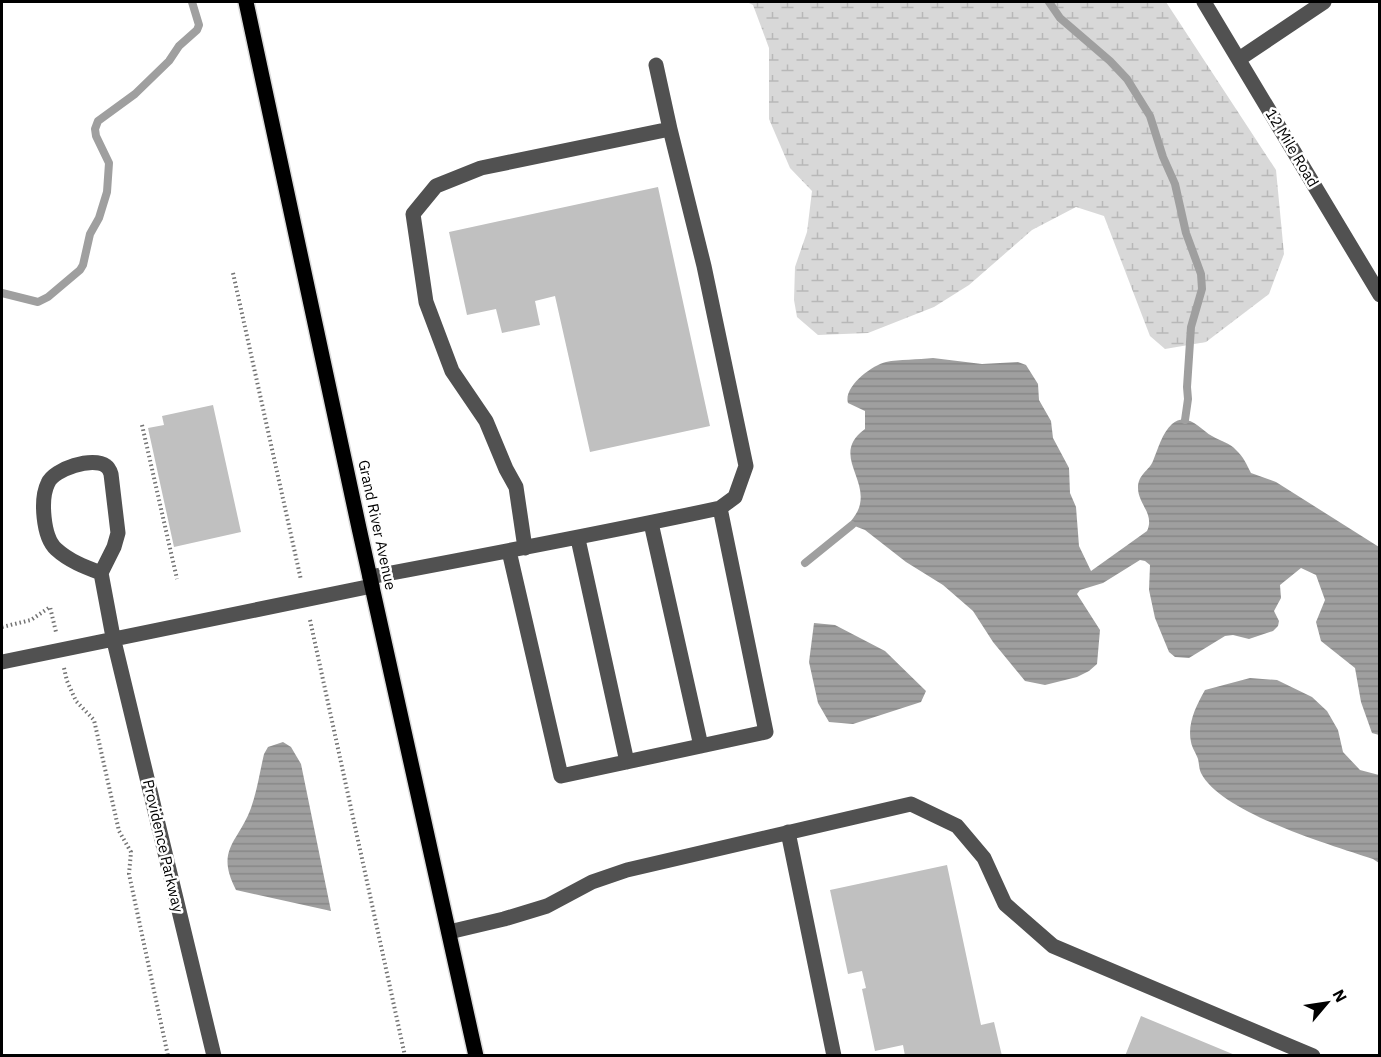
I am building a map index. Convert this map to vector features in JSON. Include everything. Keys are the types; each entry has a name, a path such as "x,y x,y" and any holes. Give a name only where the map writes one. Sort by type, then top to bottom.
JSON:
{"main road":[{"name":"Grand River Avenue","path":"246,2 476,1056"}],"street":[{"name":"12 Mile Road","path":"1204,2 1380,295"},
{"path":"1239,60 1324,2"},
{"path":"2,662 113,637 305,599 371,582 720,508 735,497 746,466 704,266 656,65"},
{"path":"670,129 481,168 436,186 413,214 426,302 452,371 486,421 516,487 517,550 561,776 766,732 720,508"},
{"path":"96,463 106,466 111,474 118,533 101,573 74,562 55,548 45,530 45,501 48,483 57,473 76,465 96,463"},
{"path":"651,523 701,746"},
{"path":"578,538 627,762"},
{"name":"Providence Parkway","path":"101,573 113,637 214,1056"},
{"path":"449,932 547,906 592,882 627,870 911,804 957,826 984,858 1005,904 1053,946 1313,1056"},
{"path":"788,832 834,1056"}],"path":[{"path":"233,273 405,1056"},
{"path":"142,425 177,579"},
{"path":"2,627 31,620 50,607 71,692 76,701 94,720 119,831 131,852 129,874 168,1056"}],"green space":[{"path":"747,2 1166,2 1276,170 1284,254 1269,294 1206,342 1165,349 1150,336 1104,216 1076,207 1032,230 969,285 934,307 868,333 818,335 797,317 794,300 795,267 807,232 812,191 790,168 769,119 769,48 753,5"}],"shaded area":[{"path":"933,358 982,364 1018,362 1026,365 1038,384 1039,400 1051,421 1053,438 1069,468 1070,493 1076,507 1079,546 1091,571 1147,531 1149,519 1139,494 1138,483 1151,464 1166,432 1172,424 1183,419 1193,422 1234,448 1243,458 1251,473 1276,482 1379,547 1379,735 1372,733 1361,702 1355,668 1321,641 1316,622 1325,600 1316,575 1301,568 1280,585 1281,598 1274,611 1279,621 1273,631 1249,639 1233,635 1225,636 1189,658 1175,657 1169,652 1155,618 1149,590 1150,565 1140,560 1103,583 1080,590 1077,594 1100,630 1097,664 1077,677 1045,685 1025,681 993,642 973,611 943,585 906,562 865,530 852,525 851,521 857,513 861,494 850,456 851,447 865,429 865,411 848,403 850,390 860,378 880,364 897,360"},
{"path":"814,623 835,625 885,651 926,691 921,702 853,724 829,722 818,703 809,662"},
{"path":"1250,678 1277,680 1312,697 1327,711 1338,730 1343,752 1360,770 1379,775 1379,863 1253,814 1212,788 1201,773 1190,729 1193,715 1205,690"},
{"path":"283,742 291,747 301,764 331,911 236,890 230,876 228,855 251,808 264,754 268,747"}],"building":[{"path":"658,187 710,426 590,452 555,296 535,301 540,325 502,333 496,309 467,315 449,232"},
{"path":"213,405 241,532 174,547 148,428 164,425 162,416"},
{"path":"947,865 981,1025 994,1022 1002,1056 905,1056 903,1045 875,1051 862,989 866,988 862,971 848,974 830,890"},
{"path":"1141,1016 1235,1055 1235,1056 1125,1056"}],"waterway":[{"path":"2,293 38,302 48,297 80,270 90,234 99,218 107,192 109,163 96,136 95,129 98,121 135,94 197,30 199,25 192,2"},
{"path":"1049,2 1060,18 1110,61 1127,79 1150,116 1163,157 1175,184 1186,233 1201,274 1202,289 1191,327 1185,420"},
{"path":"805,563 852,525"}]}
